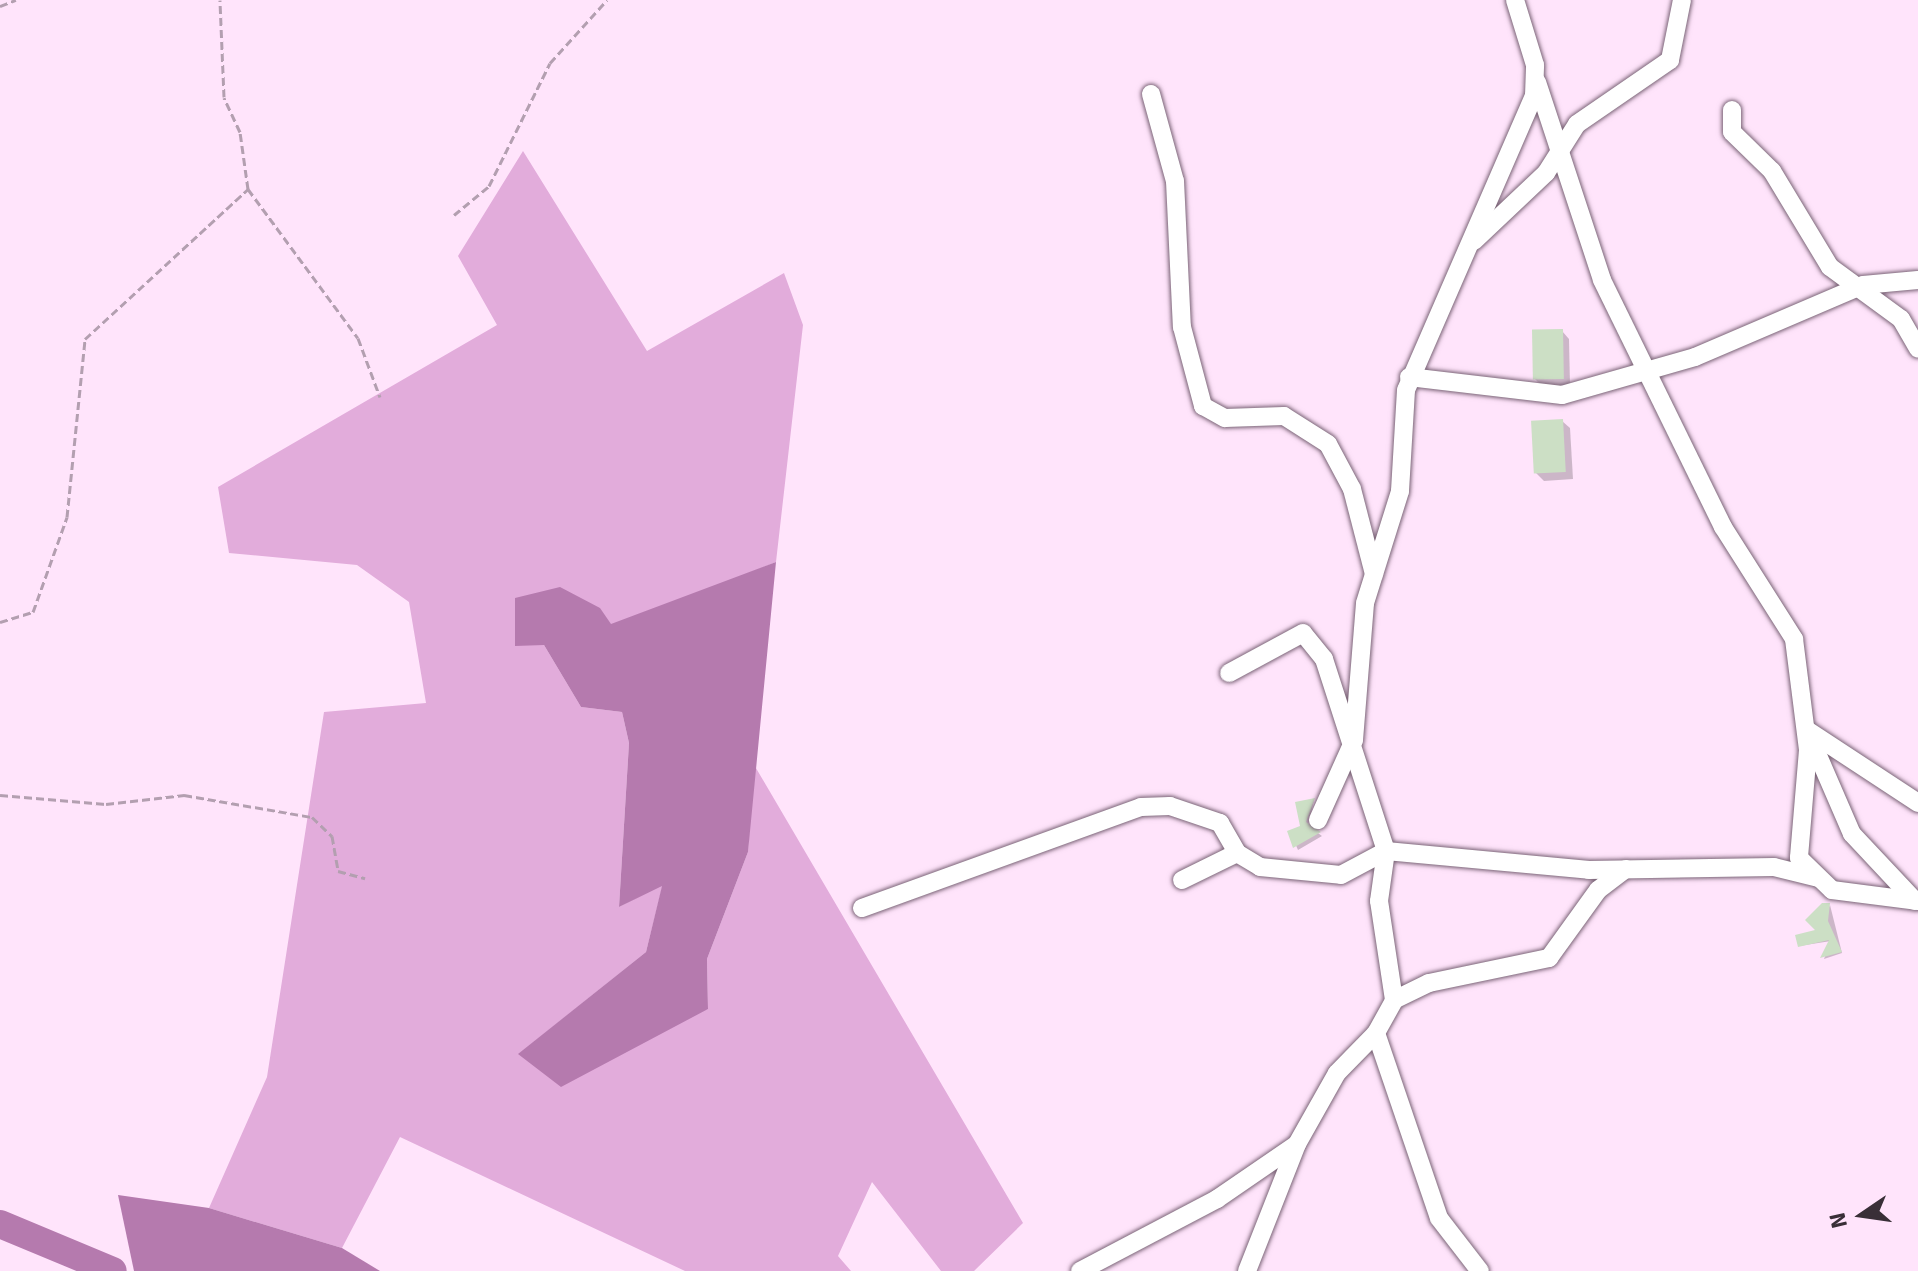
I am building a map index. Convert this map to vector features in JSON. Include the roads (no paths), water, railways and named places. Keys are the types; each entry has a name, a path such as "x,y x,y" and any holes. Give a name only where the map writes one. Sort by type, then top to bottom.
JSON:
{"street":[{"path":"1515,0 1558,156 1602,280 1723,527 1790,629 1807,730 1799,858 1818,878 1855,898 1916,901"},
{"path":"1462,255 1558,156 1577,124 1670,60 1682,0"},
{"path":"1318,820 1354,740 1374,574 1400,491 1409,377 1537,82"},
{"path":"1151,94 1175,181 1182,327 1203,406 1225,418 1284,416 1328,444 1352,489 1374,574"},
{"path":"1732,110 1732,132 1772,171 1830,267 1863,285 1901,319 1918,349"},
{"path":"1409,377 1562,395 1644,367 1695,357 1863,285 1918,280"},
{"path":"1229,673 1303,633 1324,659 1354,740 1386,851 1379,901 1394,1000"},
{"path":"1807,730 1918,803"},
{"path":"1807,730 1852,834 1916,901"},
{"path":"862,908 1141,807 1170,806 1220,823 1237,853 1260,867 1341,875 1386,851 1632,867 1735,865 1818,878"},
{"path":"1182,880 1237,853"},
{"path":"1247,1271 1297,1144 1337,1073 1376,1033 1394,1000 1429,983 1549,958 1598,890 1632,867"},
{"path":"1376,1033 1439,1218 1480,1271"},
{"path":"1080,1271 1217,1199 1297,1144"}],"waterway":[{"path":"0,1224 113,1271"}]}
